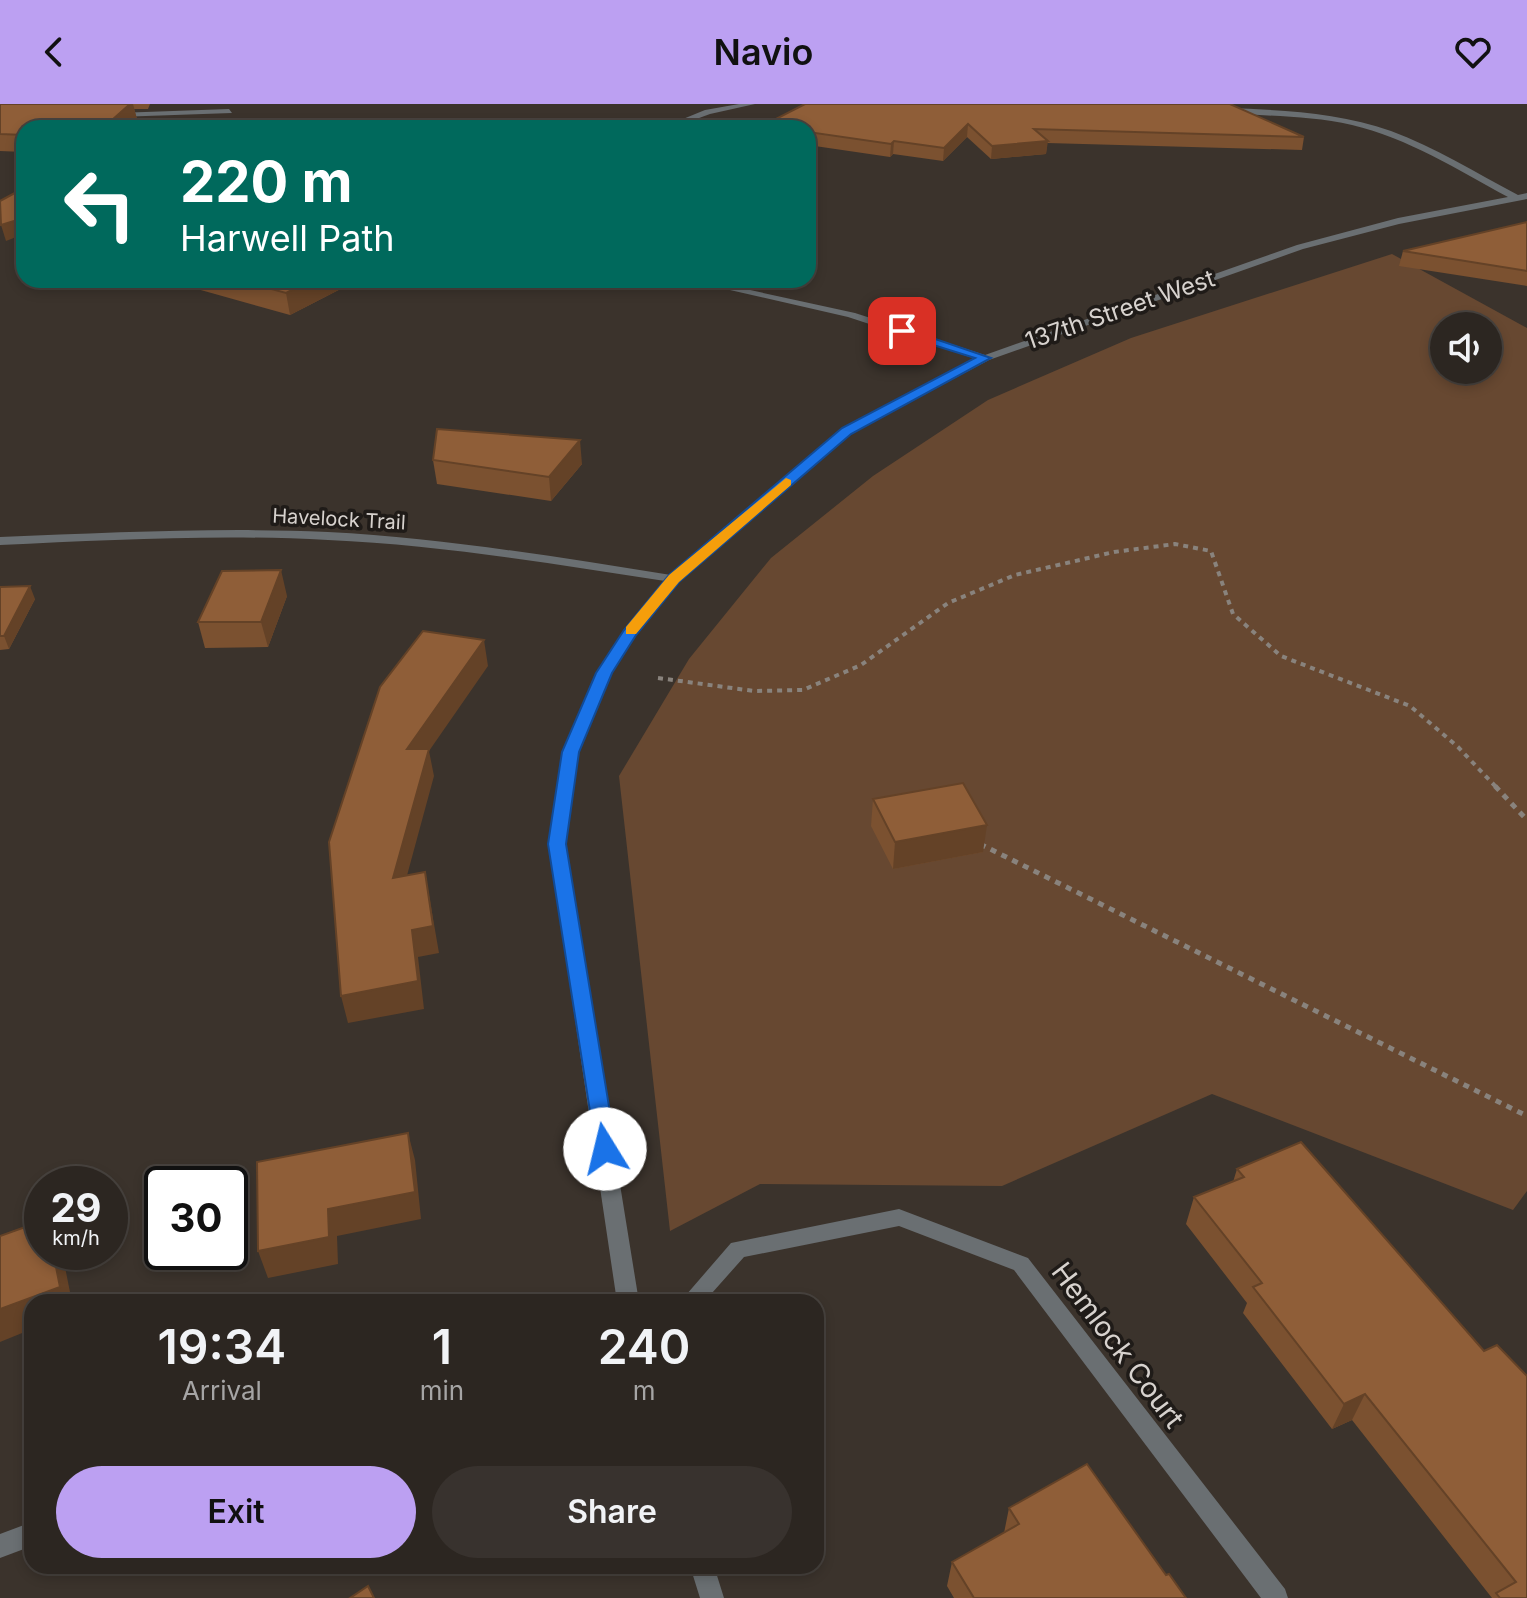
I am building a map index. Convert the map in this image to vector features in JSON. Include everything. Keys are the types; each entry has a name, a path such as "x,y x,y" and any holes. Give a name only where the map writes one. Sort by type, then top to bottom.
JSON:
{"street":[{"path":"686,120 708,112 751,104"},
{"path":"1223,110 1320,116 1358,123 1392,134 1521,196"},
{"path":"112,115 232,111"},
{"name":"137th Street West","path":"627,1294 557,844 571,752 604,673 629,633 674,579 847,431 985,358 1300,247 1398,221 1521,196"},
{"path":"728,288 851,315 985,358"},
{"name":"Havelock Trail","path":"0,541 198,534 328,536 477,548 674,579"},
{"name":"Hemlock Court","path":"698,1294 738,1249 899,1217 1021,1264 1276,1598"},
{"path":"0,1546 24,1537"},
{"path":"704,1574 712,1598"}],"path":[{"path":"658,678 754,691 803,690 861,665 948,603 1015,575 1114,552 1175,544 1211,551 1233,614 1281,656 1410,706 1458,747 1527,820"},
{"path":"980,844 1527,1116"}],"shaded area":[{"path":"1392,254 1498,312 1430,312 1430,384 1502,384 1502,314 1527,328 1527,1191 1513,1210 1212,1094 1002,1186 760,1184 670,1231 619,776 689,659 771,558 873,476 988,400 1131,338"}],"building":[{"path":"0,104 130,104 112,120 16,120 16,135 0,134"},
{"path":"805,104 1230,104 1304,137 1034,129 1048,141 992,146 968,124 944,148 816,133 816,120 774,120"},
{"path":"16,192 16,220 1,225 0,201"},
{"path":"1527,222 1527,271 1403,251"},
{"path":"268,288 296,288 286,293"},
{"path":"437,429 580,440 549,477 433,460"},
{"path":"281,570 261,622 198,622 222,571"},
{"path":"30,586 4,636 0,636 0,587"},
{"path":"423,631 484,640 407,749 429,749 393,878 425,872 433,926 412,930 418,981 341,996 329,842 380,687"},
{"path":"963,783 987,825 895,842 873,799"},
{"path":"408,1133 415,1192 328,1209 329,1237 258,1251 257,1162"},
{"path":"1301,1142 1484,1351 1497,1345 1527,1376 1527,1598 1500,1598 1496,1593 1516,1582 1365,1394 1344,1404 1253,1287 1262,1283 1194,1197 1244,1177 1237,1169"},
{"path":"24,1227 24,1270 57,1270 60,1287 41,1294 24,1294 24,1300 0,1309 0,1236"},
{"path":"1087,1464 1166,1575 1169,1574 1186,1598 974,1598 952,1562 1019,1524 1009,1508"},
{"path":"368,1586 374,1598 350,1598"}],"slow traffic":[{"path":"631,631 674,579 786,482"}],"route":[{"path":"605,1149 557,844 571,752 604,673 629,633 674,579 847,431 985,358 902,331"}]}
